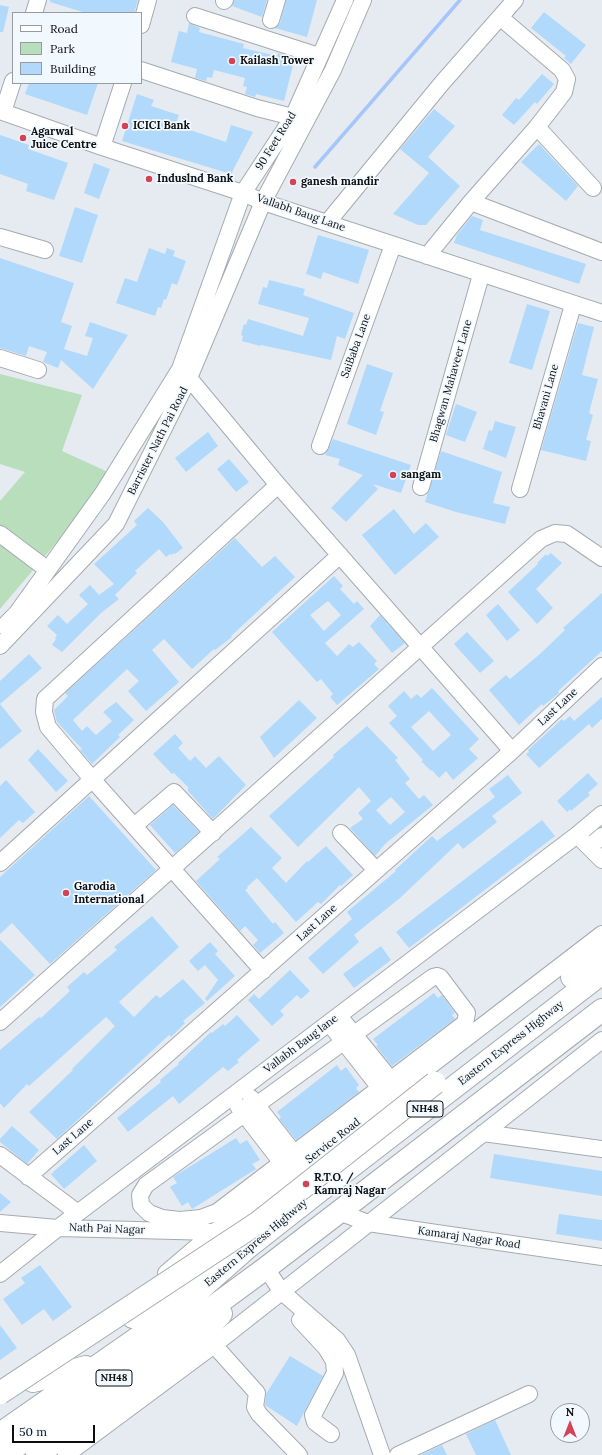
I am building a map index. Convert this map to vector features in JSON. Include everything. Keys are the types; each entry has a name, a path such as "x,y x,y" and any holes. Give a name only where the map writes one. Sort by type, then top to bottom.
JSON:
{"highway":[{"path":"0,1393 259,1222 602,954"},
{"name":"Eastern Express Highway","path":"0,1434 51,1432 101,1363 172,1314 248,1247 602,973"},
{"name":"NH48","path":"4,1455 51,1432 183,1329 266,1268 602,1010"},
{"path":"0,1404 70,1355 248,1247"},
{"path":"33,1381 101,1363"},
{"path":"37,1455 51,1432"}],"street":[{"path":"34,12 38,0"},
{"path":"142,21 148,0"},
{"path":"271,20 278,0"},
{"name":"90 Feet Road","path":"184,375 243,193 293,117 345,0"},
{"name":"Barrister Nath Pai Road","path":"0,646 116,524 263,202 333,70 363,0"},
{"path":"327,223 442,83 501,18 515,0"},
{"path":"195,16 319,56"},
{"path":"427,256 471,202 537,127 564,92 567,78 562,70 501,18"},
{"path":"142,70 257,108 293,117"},
{"path":"2,111 12,84"},
{"path":"102,147 123,84"},
{"name":"Vallabh Baug Lane","path":"2,111 102,147 243,193 263,202 481,275 602,313"},
{"path":"537,127 593,188"},
{"path":"471,202 602,252"},
{"path":"0,237 45,250"},
{"name":"SaiBaba Lane","path":"320,446 393,245"},
{"name":"Bhagwan Mahaveer Lane","path":"421,487 481,275"},
{"name":"Bhavani Lane","path":"520,489 573,305"},
{"path":"0,358 38,370"},
{"path":"0,630 17,613 103,493 184,375 278,485 512,751"},
{"path":"263,971 92,779 48,727 44,712 45,699 278,485"},
{"path":"0,1022 421,648 541,539 555,533 567,534 602,558"},
{"path":"0,534 48,570"},
{"path":"0,863 340,555"},
{"name":"Last Lane","path":"28,1177 512,751 602,666"},
{"path":"134,826 174,792 213,833"},
{"name":"Vallabh Baug lane","path":"0,1274 58,1228 577,835 602,814"},
{"path":"341,833 376,870"},
{"path":"577,835 602,860"},
{"path":"589,847 602,836"},
{"name":"Service Road","path":"70,1355 214,1232 602,934"},
{"path":"411,961 427,982"},
{"path":"433,977 440,977 467,1013 467,1020 218,1212 201,1218 180,1220 162,1218 150,1213 141,1204 140,1195 146,1185 350,1038 433,977"},
{"path":"334,1019 385,1084"},
{"path":"51,1432 214,1345 602,1040"},
{"path":"244,1087 251,1110 282,1163"},
{"path":"231,1097 251,1110 294,1153"},
{"path":"483,1133 602,1149"},
{"path":"0,1155 78,1213"},
{"path":"153,1156 164,1172"},
{"name":"Kamaraj Nagar Road","path":"339,1212 368,1223 602,1257"},
{"name":"Nath Pai Nagar","path":"0,1222 58,1228 214,1232"},
{"path":"266,1268 279,1293 326,1348 334,1360 335,1373 313,1414 315,1422 331,1434"},
{"path":"279,1293 337,1340 347,1355 382,1455"},
{"path":"214,1345 257,1393 255,1407 259,1414 299,1455"},
{"path":"398,1455 529,1394"}],"green space":[{"path":"0,374 82,395 62,451 108,472 79,516 0,609 0,501 25,472 0,464"}],"building":[{"path":"50,0 138,0 134,12 83,12 50,2"},
{"path":"234,0 267,0 262,17 232,6"},
{"path":"286,0 317,0 307,37 275,28 280,23"},
{"path":"0,5 9,7 3,32 0,32"},
{"path":"544,12 586,45 571,64 564,58 566,56 531,28"},
{"name":"Kailash Tower","path":"189,23 200,28 199,32 244,44 243,48 277,56 278,53 290,57 289,60 294,61 284,101 256,94 255,97 245,94 247,87 243,86 245,78 214,70 212,78 207,77 206,81 195,78 197,69 171,62 179,31 187,33"},
{"path":"542,74 554,84 537,104 535,102 514,125 502,115 516,98 519,100"},
{"path":"29,84 98,84 87,115 25,94"},
{"path":"137,94 154,100 151,106 179,115 175,125 226,142 231,125 253,132 231,174 122,141"},
{"path":"434,109 455,126 428,157 460,186 426,225 418,225 393,214 429,173 400,149"},
{"path":"0,135 29,145 28,149 68,163 54,200 26,191 28,184 0,174"},
{"path":"539,144 578,186 566,201 521,162"},
{"path":"94,163 110,169 99,199 84,193"},
{"path":"75,207 98,215 82,263 59,256"},
{"path":"472,216 483,220 480,230 586,264 579,284 454,243 457,235"},
{"path":"318,235 369,250 358,284 323,272 321,279 306,274"},
{"path":"149,248 165,254 167,248 175,251 173,256 186,261 177,285 172,283 166,300 164,299 161,308 158,307 155,316 116,303 125,278 137,282"},
{"path":"0,258 74,283 61,322 72,326 64,349 87,356 93,338 85,336 90,322 128,335 93,389 61,360 58,368 43,362 47,352 29,346 26,356 0,348"},
{"path":"269,280 305,289 303,295 354,313 345,339 337,336 331,360 242,341 243,336 241,335 244,324 246,325 248,319 303,336 309,318 258,304 263,287 267,288"},
{"path":"527,304 550,311 532,370 509,363"},
{"path":"578,323 594,327 582,375 598,379 589,413 593,415 586,440 591,441 586,461 541,450"},
{"path":"367,364 393,373 380,411 384,412 376,435 347,424"},
{"path":"456,404 477,412 465,442 446,435"},
{"path":"495,421 516,427 506,458 483,449 489,430 492,431"},
{"path":"208,432 218,446 186,472 175,458"},
{"path":"333,439 411,465 401,493 373,484 378,489 346,522 331,508 363,475 338,465 340,459 325,455"},
{"path":"441,451 502,472 493,503 510,507 505,524 456,512 425,502"},
{"path":"229,459 249,482 236,492 217,469"},
{"path":"148,508 163,522 183,548 175,554 170,554 166,557 159,549 135,571 137,573 115,595 119,599 101,613 62,652 52,645 57,635 47,626 58,615 67,624 88,604 79,595 90,585 99,595 114,584 94,564 137,525 134,521"},
{"path":"394,509 414,534 426,523 439,537 395,575 362,535"},
{"path":"235,538 262,567 275,556 295,577 231,636 232,637 215,650 214,649 192,669 164,639 152,650 179,682 146,711 128,691 139,681 127,669 73,720 82,731 87,726 96,735 112,721 103,712 116,702 134,720 118,735 120,737 92,764 80,750 82,749 57,722 54,710 68,696 65,693"},
{"path":"551,553 562,563 536,589 553,608 537,624 508,592 538,564 537,563 546,554 547,556"},
{"path":"334,576 343,586 340,589 354,604 357,601 364,609 325,643 337,656 349,644 353,647 359,642 377,661 374,664 379,669 337,705 330,697 333,694 321,679 317,682 272,632","holes":["328,601 341,615 324,631 310,615"]},
{"path":"602,593 602,651 558,691 559,693 543,706 542,704 519,725 489,690 506,675 510,679 540,654 565,630 563,628"},
{"path":"498,604 520,630 507,641 486,615"},
{"path":"380,615 405,643 392,653 370,626"},
{"path":"467,632 494,661 480,673 454,644"},
{"path":"29,654 42,668 0,704 0,681"},
{"path":"432,688 479,739 469,749 478,758 453,780 446,771 439,778 432,770 431,771 421,761 423,760 389,723 397,716 388,706 404,691 411,699 417,694 421,698","holes":["429,711 451,735 433,751 411,727"]},
{"path":"602,697 602,719 592,728 589,724 539,768 526,754 529,752 528,750 562,719 564,721 570,716 574,721"},
{"path":"299,700 317,718 274,758 260,737"},
{"path":"0,704 22,731 0,749"},
{"path":"367,726 398,758 395,760 410,779 405,783 419,799 424,795 433,805 385,844 375,856 350,828 363,819 358,813 371,801 359,787 298,847 269,816 334,757 333,755","holes":["391,797 405,812 390,825 376,810"]},
{"path":"175,734 183,743 178,748 190,761 195,756 206,768 219,756 246,785 213,819 188,791 188,787 174,773 172,774 153,754"},
{"path":"38,749 68,781 56,792 28,760"},
{"path":"588,773 598,784 588,793 590,795 571,811 570,809 567,812 557,801"},
{"path":"508,775 522,793 492,816 497,822 463,849 458,843 400,898 354,935 359,942 323,974 308,958 352,919 347,912 396,871 395,870 432,836 437,841 495,797 489,789"},
{"path":"6,780 35,812 23,823 19,820 0,838 0,786"},
{"name":"Garodia International","path":"89,796 156,870 50,964 12,923 0,934 0,877"},
{"path":"173,805 199,832 175,853 150,825"},
{"path":"542,820 555,836 409,948 396,932"},
{"path":"251,827 282,858 272,868 286,883 307,861 308,862 326,846 353,875 341,886 340,885 321,904 318,902 296,922 257,878 245,890 273,924 275,922 284,933 260,953 253,945 258,940 245,926 240,931 196,881 220,859 217,857"},
{"path":"152,916 179,947 119,1002 134,1017 156,995 160,998 183,979 205,1003 183,1021 185,1023 171,1037 169,1035 57,1139 29,1112 73,1070 72,1069 115,1026 106,1017 29,1086 27,1084 4,1108 0,1103 0,1050 39,1017 41,1018 70,991 67,987 84,972 87,975 117,950 114,947"},
{"path":"0,940 35,975 0,1007"},
{"path":"210,942 218,951 215,954 235,976 207,1001 205,999 218,980 205,965 198,971 189,961"},
{"path":"381,946 391,960 354,988 343,974"},
{"path":"290,970 310,991 301,999 297,995 280,1011 284,1015 272,1026 248,1000 254,994 259,999"},
{"path":"434,993 438,998 442,995 455,1013 452,1015 455,1019 392,1066 376,1046 378,1045 373,1039"},
{"path":"237,1015 260,1040 237,1060 239,1062 228,1071 223,1067 179,1104 173,1096 128,1132 117,1118 161,1082 160,1080 179,1064 178,1063 211,1032 212,1033 223,1024 225,1026"},
{"path":"337,1065 341,1071 346,1067 359,1085 356,1088 359,1092 296,1140 279,1119 281,1117 277,1112"},
{"path":"12,1126 39,1150 27,1164 0,1142 0,1139"},
{"path":"236,1138 240,1144 247,1140 253,1149 260,1160 252,1164 256,1169 192,1209 188,1202 182,1206 170,1187 177,1183 173,1177"},
{"path":"84,1145 97,1161 64,1189 51,1174"},
{"path":"494,1154 602,1171 602,1196 490,1178"},
{"path":"0,1193 11,1202 0,1212"},
{"path":"559,1214 602,1220 602,1241 556,1234"},
{"path":"40,1265 72,1307 53,1321 44,1309 22,1325 3,1299 25,1283 21,1278"},
{"path":"0,1325 17,1348 0,1360"},
{"path":"290,1356 323,1376 297,1426 265,1405 266,1394"},
{"path":"495,1420 511,1455 476,1455 466,1434"},
{"path":"442,1445 447,1455 421,1455"}],"waterway":[{"path":"315,167 460,0"}],"place":[{"name":"Kailash Tower","path":"232,61"},
{"name":"ICICI Bank","path":"125,126"},
{"name":"Agarwal Juice Centre","path":"23,138"},
{"name":"Induslnd Bank","path":"149,179"},
{"name":"ganesh mandir","path":"293,182"},
{"name":"sangam","path":"393,475"},
{"name":"Garodia International","path":"66,893"},
{"name":"R.T.O. / Kamraj Nagar","path":"306,1184"}]}
